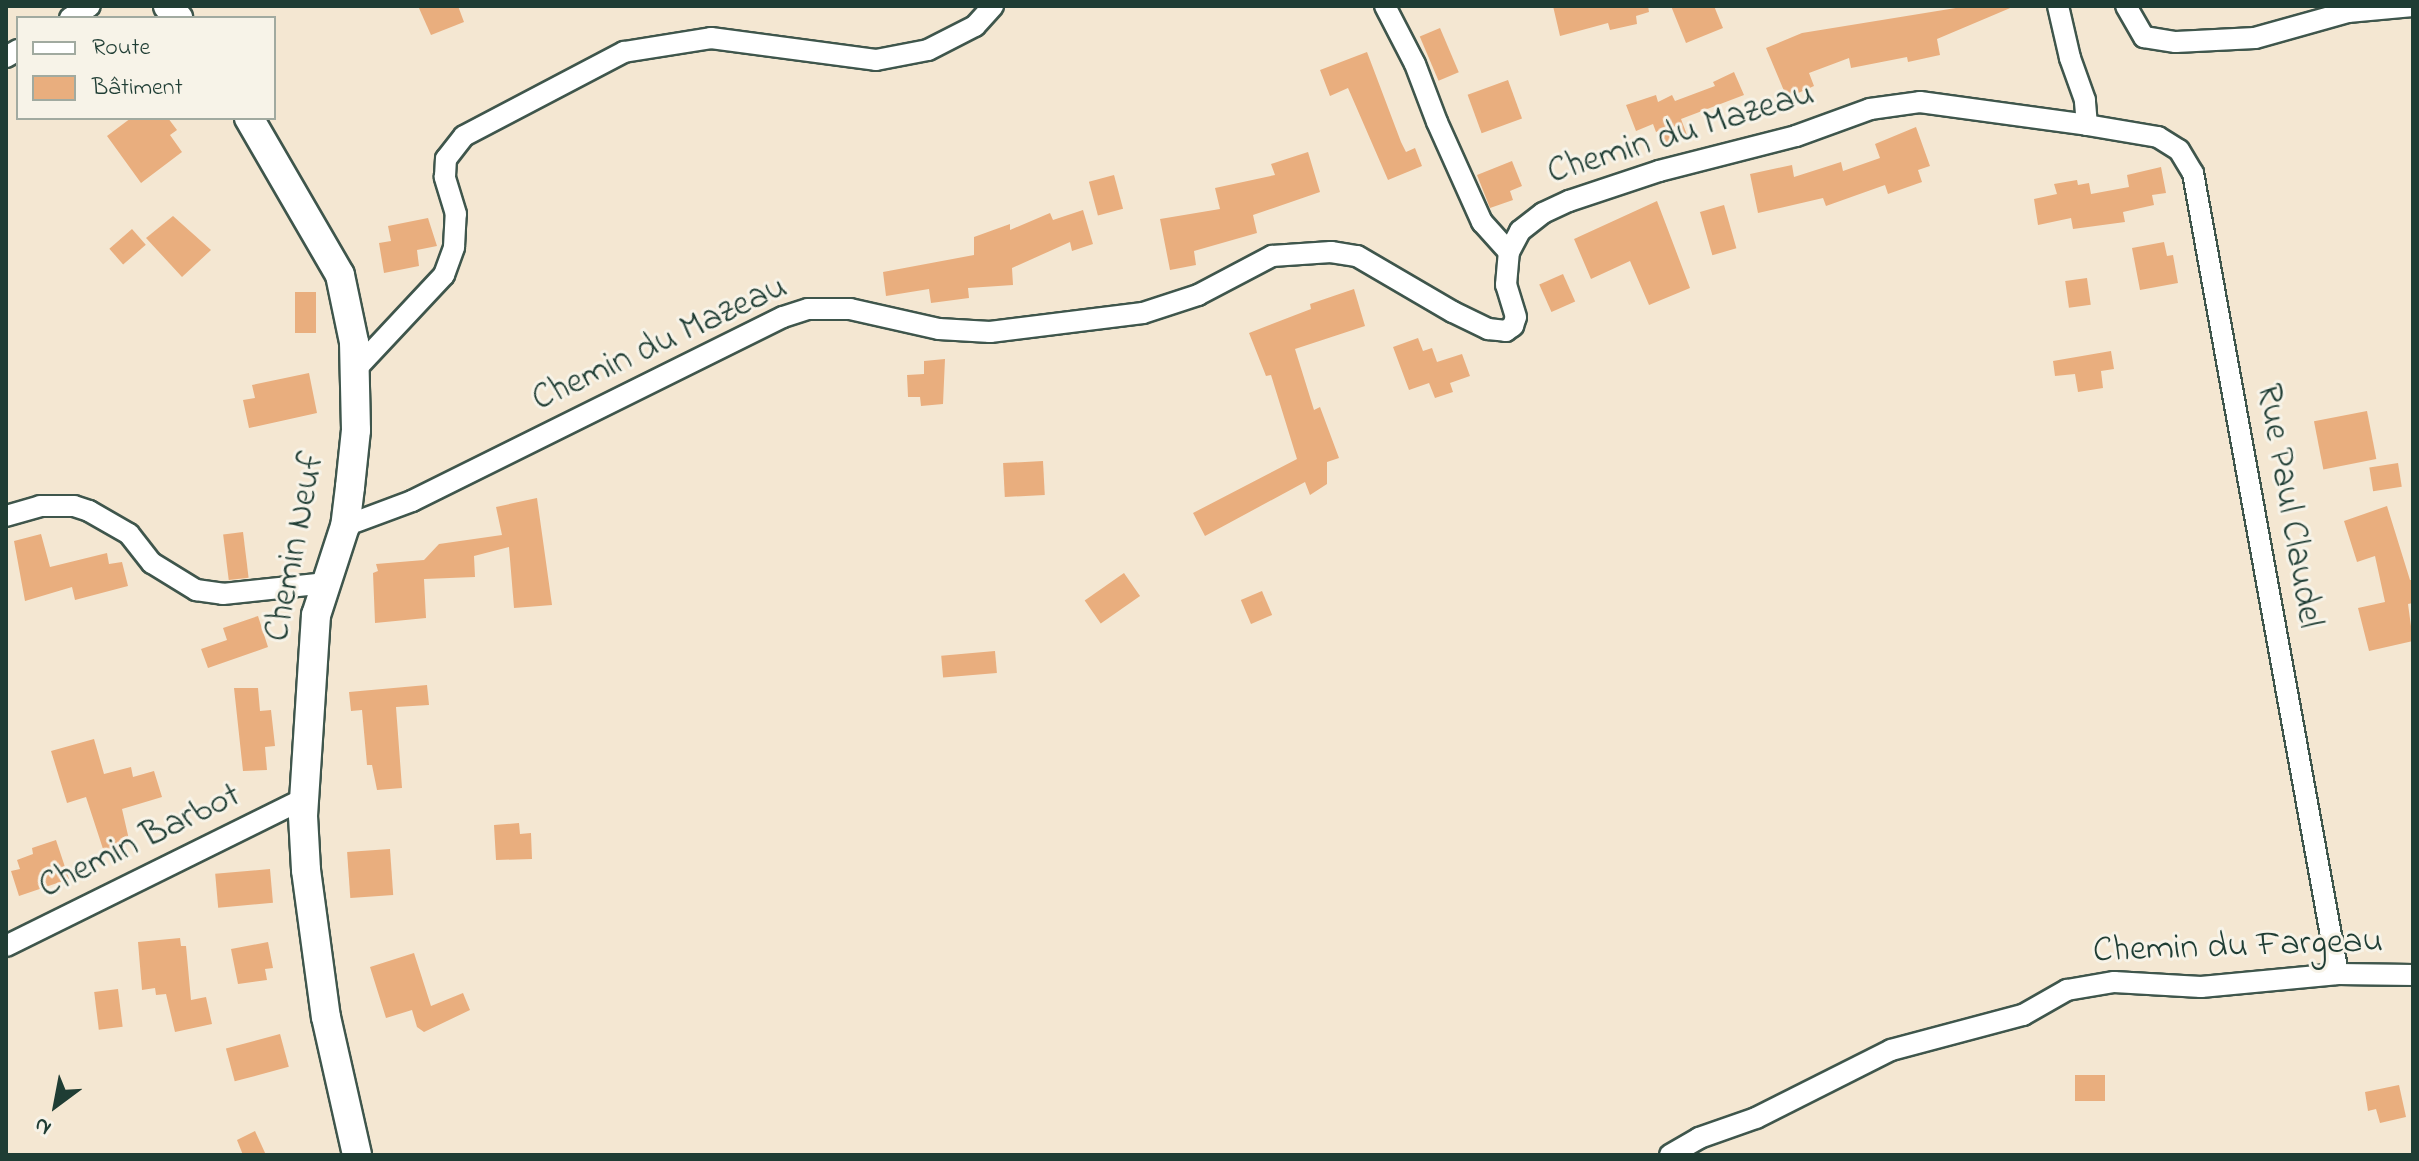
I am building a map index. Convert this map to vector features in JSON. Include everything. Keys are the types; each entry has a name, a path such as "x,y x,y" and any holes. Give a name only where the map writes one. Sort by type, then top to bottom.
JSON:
{"main road":[{"name":"Chemin Neuf","path":"250,120 340,275 356,369 356,430 345,526 316,615 305,798 306,870 326,1017 357,1155"}],"street":[{"path":"356,369 444,275 454,247 456,214 445,177 446,159 464,136 624,52 711,38 876,60 928,50 975,26 993,6"},
{"path":"1385,6 1415,64 1482,222 1509,252"},
{"path":"2058,6 2070,58 2085,100 2087,125"},
{"path":"2126,6 2144,37 2176,42 2255,38 2348,12 2413,6"},
{"name":"Chemin du Mazeau","path":"345,526 412,501 783,317 808,309 850,309 939,329 990,332 1143,313 1198,295 1272,256 1331,252 1357,256 1453,312 1488,329 1506,331 1513,326 1516,317 1506,285 1509,252 1520,231 1543,213 1569,201 1659,171 1796,136 1870,109 1920,102 2087,125"},
{"name":"Rue Paul Claudel","path":"2087,125 2158,137 2179,150 2193,173 2338,974"},
{"path":"6,516 40,506 74,506 89,511 129,534 152,563 196,590 223,594 326,583"},
{"name":"Chemin Barbot","path":"6,946 305,798"},
{"name":"Chemin du Fargeau","path":"1670,1155 1699,1138 1756,1118 1891,1050 2023,1015 2067,990 2114,982 2201,987 2338,974 2413,975"}],"building":[{"path":"418,6 458,6 464,22 431,35"},
{"path":"1553,6 1648,6 1649,12 1636,16 1637,24 1610,30 1608,23 1560,36"},
{"path":"1671,6 1714,6 1723,28 1686,43"},
{"path":"1968,6 2015,6 1937,39 1940,55 1908,62 1907,57 1851,68 1849,58 1809,73 1814,86 1787,98 1766,48 1802,33"},
{"path":"1440,28 1459,72 1439,81 1420,37"},
{"path":"1367,52 1401,142 1406,152 1415,148 1422,166 1388,180 1348,88 1330,96 1320,70"},
{"path":"1734,72 1744,95 1681,119 1687,135 1666,144 1661,130 1656,132 1653,124 1636,131 1626,105 1656,95 1658,102 1672,95 1675,101 1715,86 1713,82"},
{"path":"1508,80 1522,119 1482,133 1468,95"},
{"path":"128,120 170,120 177,130 170,135 182,152 141,183 107,136"},
{"path":"1916,127 1930,166 1918,170 1922,182 1888,194 1885,185 1826,206 1823,198 1758,213 1750,174 1792,165 1794,177 1841,162 1843,171 1880,158 1875,144"},
{"path":"1308,152 1320,192 1253,215 1257,233 1194,251 1196,265 1170,270 1160,219 1220,209 1215,188 1275,175 1271,164"},
{"path":"1512,161 1522,186 1510,191 1513,200 1490,208 1477,175"},
{"path":"2161,167 2166,193 2152,195 2154,205 2123,212 2125,222 2073,229 2071,218 2038,225 2034,199 2057,194 2054,184 2077,180 2078,185 2089,183 2091,194 2129,187 2127,175"},
{"path":"1114,175 1123,209 1098,216 1089,182"},
{"path":"1657,201 1690,288 1649,305 1630,261 1591,279 1574,239"},
{"path":"1724,205 1736,248 1712,255 1700,212"},
{"path":"1083,210 1093,244 1072,251 1070,242 1012,268 1013,285 968,288 969,298 931,303 929,289 886,296 883,272 974,255 974,237 1010,224 1010,230 1050,213 1053,220"},
{"path":"173,216 211,250 182,277 146,238"},
{"path":"428,218 437,246 417,250 419,266 384,273 379,243 391,241 388,226"},
{"path":"132,229 146,245 123,265 109,249"},
{"path":"2164,242 2167,256 2173,255 2178,283 2140,290 2132,248"},
{"path":"1563,274 1575,301 1551,312 1539,285"},
{"path":"2087,278 2091,305 2069,308 2065,281"},
{"path":"1354,289 1365,326 1295,349 1314,410 1320,407 1339,458 1327,462 1327,484 1310,495 1305,482 1205,536 1193,513 1297,459 1271,375 1266,376 1249,333 1311,309 1310,304"},
{"path":"295,292 316,292 316,333 295,333"},
{"path":"1418,338 1423,351 1432,348 1437,362 1462,354 1470,376 1450,383 1453,392 1435,398 1429,383 1409,390 1393,347"},
{"path":"2111,351 2114,369 2101,371 2103,388 2078,392 2075,374 2055,376 2053,361"},
{"path":"945,359 943,404 921,406 920,397 908,397 907,375 924,374 924,361"},
{"path":"309,373 317,413 249,428 243,400 255,398 252,385"},
{"path":"2367,411 2376,459 2323,469 2314,421"},
{"path":"1043,461 1045,495 1005,497 1003,463"},
{"path":"2398,463 2402,487 2373,491 2369,468"},
{"path":"537,498 552,605 514,608 509,547 474,556 475,577 424,579 426,618 375,623 373,573 378,571 376,564 424,560 439,544 502,535 496,507"},
{"path":"2387,506 2410,580 2413,580 2413,603 2408,604 2413,641 2369,651 2358,608 2385,602 2375,556 2357,562 2344,521"},
{"path":"243,532 249,578 229,580 223,534"},
{"path":"41,534 50,567 107,553 109,564 122,562 128,586 75,600 72,587 25,601 14,541"},
{"path":"1124,573 1140,596 1101,623 1085,601"},
{"path":"1262,591 1272,615 1251,624 1241,600"},
{"path":"258,616 268,647 208,668 201,649 227,640 223,628"},
{"path":"995,651 997,673 943,678 941,656"},
{"path":"427,685 429,705 396,707 402,788 377,790 372,765 367,765 362,710 351,711 349,692"},
{"path":"234,688 258,688 260,711 271,710 275,746 265,747 267,770 243,771"},
{"path":"94,739 104,774 131,767 133,777 154,771 162,797 122,809 130,844 104,852 86,797 67,803 51,751"},
{"path":"519,823 520,834 531,833 532,859 496,860 494,825"},
{"path":"56,840 69,879 19,896 11,871 20,869 17,860 33,854 32,848"},
{"path":"390,849 393,895 350,898 347,852"},
{"path":"270,869 273,903 218,908 215,874"},
{"path":"180,938 181,946 186,946 191,1000 206,997 212,1024 175,1032 166,994 156,995 155,988 142,990 138,942"},
{"path":"268,942 273,968 265,969 267,980 238,984 231,949"},
{"path":"414,953 431,1006 463,993 470,1010 424,1032 417,1027 412,1010 386,1018 370,967"},
{"path":"118,989 123,1027 99,1030 94,992"},
{"path":"280,1034 289,1067 235,1081 226,1048"},
{"path":"2075,1075 2105,1075 2105,1101 2075,1101"},
{"path":"2399,1085 2406,1117 2380,1123 2376,1109 2368,1111 2365,1092"},
{"path":"255,1131 266,1155 243,1155 237,1140"}]}
